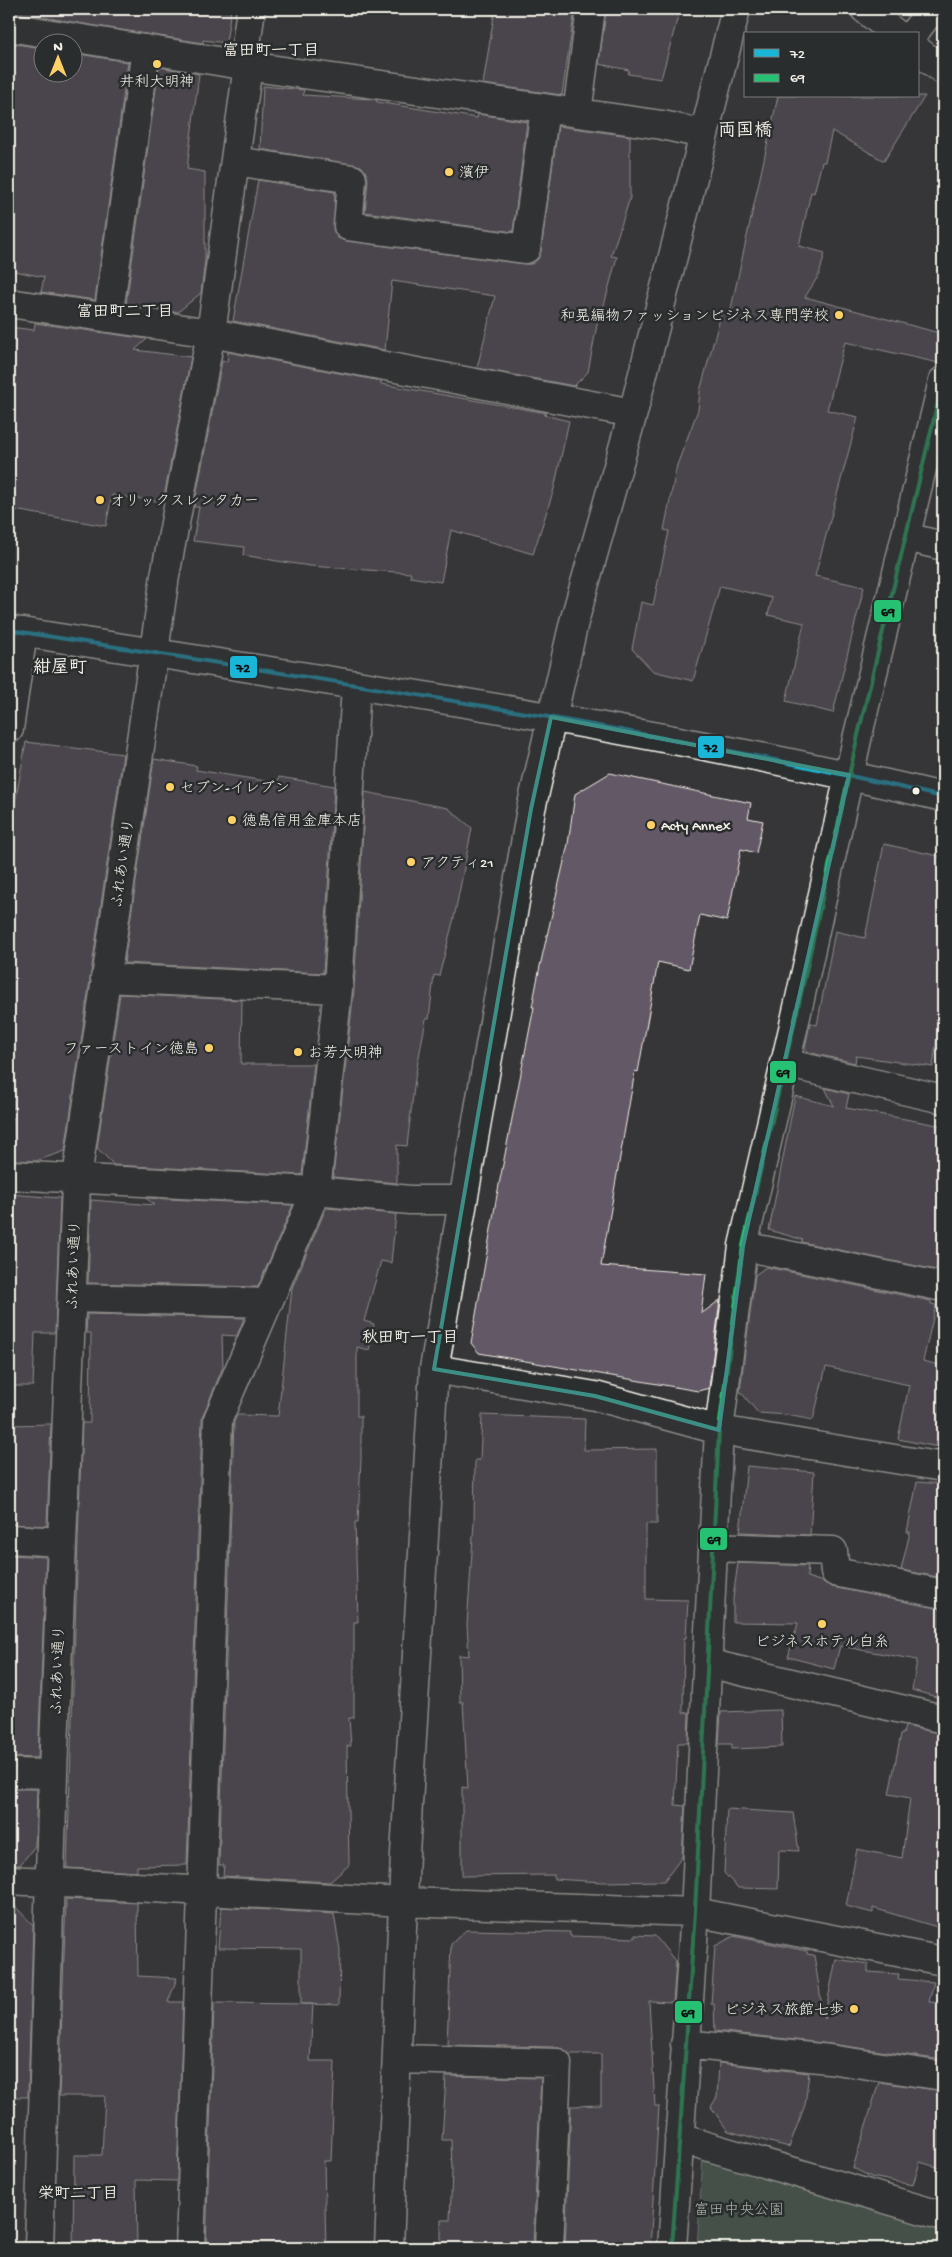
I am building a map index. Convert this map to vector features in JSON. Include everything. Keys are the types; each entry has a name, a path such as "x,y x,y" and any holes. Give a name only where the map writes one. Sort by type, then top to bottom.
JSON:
{"street":[{"name":"ふれあい通り","path":"38,2248 49,1882 77,1180 165,576 211,333 248,66 246,45 251,9"},
{"path":"577,112 591,9"},
{"path":"389,2248 403,1902 434,1369 530,809 574,622 633,413 736,9"},
{"path":"865,9 894,32"},
{"path":"915,32 932,9"},
{"path":"9,28 248,66 577,112 703,134"},
{"path":"108,318 146,49"},
{"path":"920,53 943,70"},
{"path":"235,161 352,179 348,226 526,249 545,108"},
{"path":"9,303 211,333 633,413"},
{"path":"672,2248 695,1912 719,1430 743,1246 849,775 943,381"},
{"path":"906,538 943,546"},
{"path":"9,730 16,631 551,717 782,760 943,797"},
{"path":"190,2248 218,1419 316,1191 338,989 356,685"},
{"path":"105,978 338,989"},
{"path":"784,1063 943,1098"},
{"path":"9,1175 316,1191 410,1200 462,1200"},
{"path":"743,1246 943,1287"},
{"path":"72,1298 268,1303"},
{"path":"434,1369 595,1396 719,1430 943,1467"},
{"path":"9,1539 62,1542"},
{"path":"713,1547 832,1551 835,1572 943,1594"},
{"path":"707,1663 943,1719"},
{"path":"9,1773 53,1774"},
{"path":"9,1880 403,1902 695,1912 943,1961"},
{"path":"685,2044 829,2059 943,2076"},
{"path":"397,2059 557,2063 549,2248"},
{"path":"679,2138 943,2216"}],"highlighted area":[{"path":"551,717 849,775 743,1246 719,1430 595,1396 434,1369 531,809"}],"green space":[{"name":"富田中央公園","path":"703,2158 943,2231 943,2248 697,2248"}],"building":[{"path":"9,9 231,9 226,43 203,40 203,43 9,12"},
{"path":"495,9 575,9 562,95 483,84"},
{"path":"606,9 680,9 661,79 628,74 629,70 599,64"},
{"path":"9,43 32,46 32,82 82,82 82,55 128,62 95,300 41,292 44,277 9,270"},
{"path":"159,67 199,74 187,169 205,172 205,260 201,293 178,312 126,305"},
{"name":"濱伊","path":"263,86 304,90 303,95 372,99 377,100 377,102 477,118 478,114 527,122 513,232 365,212 368,180 366,172 361,166 260,149"},
{"path":"920,96 925,96 884,161 832,131 825,162 822,162 814,193 811,192 799,246 825,253 819,275 805,297 943,334 943,364 845,342 827,410 858,417 815,576 864,587 833,713 786,701 804,623 768,615 772,598 720,586 693,681 653,671 632,649 641,602 653,605 669,531 664,530 677,465 698,410 700,391 722,311 730,313 778,98 920,98"},
{"path":"558,126 630,136 630,198 611,256 617,257 603,309 600,309 588,372 574,386 477,368 495,296 392,281 385,350 233,321 258,180 335,192 334,232 338,238 346,241 532,264 538,259 541,251"},
{"path":"35,323 147,339 135,350 191,357 163,502 112,495 106,526 9,509 9,327 34,330"},
{"path":"228,352 381,381 381,384 547,413 544,415 569,421 554,489 533,554 451,530 441,582 410,577 411,573 310,566 277,561 243,555 244,547 193,541 199,507 194,507 222,361 227,362"},
{"path":"26,742 123,754 65,1151 36,1161 12,1160 14,1101 9,1100 9,870 15,871 13,814"},
{"path":"154,759 197,766 196,770 278,783 279,777 334,786 323,973 124,963"},
{"path":"610,773 751,803 748,818 763,821 756,853 741,849 727,921 700,915 689,969 658,962 638,1072 635,1071 601,1266 706,1274 701,1314 720,1300 709,1388 698,1391 479,1353 471,1343 497,1195 534,1007 532,1007 568,844 575,794"},
{"path":"365,792 448,808 472,828 454,918 439,976 434,975 429,1019 426,1019 415,1078 407,1146 397,1145 397,1183 333,1177 354,990"},
{"path":"884,844 943,857 943,991 933,1067 856,1056 855,1063 807,1052 805,1048 810,1023 817,1025 835,931 865,938"},
{"path":"120,994 242,1000 241,1064 314,1064 302,1175 114,1165 97,1148"},
{"path":"825,1088 849,1094 846,1108 943,1126 943,1228 936,1270 801,1242 803,1240 769,1230 795,1096 834,1106"},
{"path":"9,1194 60,1198 55,1333 35,1333 33,1386 9,1386"},
{"path":"146,1198 293,1205 258,1287 88,1283 91,1200 154,1205"},
{"path":"326,1208 396,1214 391,1263 381,1261 364,1321 374,1324 369,1350 357,1347 357,1416 361,1416 361,1459 358,1522 355,1522 358,1622 354,1622 354,1718 349,1718 351,1746 347,1746 349,1865 330,1882 223,1876 224,1865 219,1865 234,1422 237,1415 278,1416 292,1288"},
{"path":"766,1267 931,1301 931,1304 936,1305 923,1361 943,1366 943,1448 898,1439 909,1385 826,1367 813,1420 787,1415 758,1413 740,1391 755,1275"},
{"path":"87,1314 244,1318 237,1336 222,1335 223,1367 202,1418 187,1865 137,1866 137,1872 67,1868 82,1423 90,1423 91,1333 86,1333"},
{"path":"482,1415 585,1419 584,1450 657,1449 657,1524 646,1524 646,1599 688,1600 686,1638 684,1638 683,1713 689,1712 688,1743 678,1743 675,1805 685,1806 682,1857 664,1881 602,1882 554,1879 554,1875 462,1876 462,1787 468,1788 463,1702 460,1702 459,1655 469,1656 467,1625 474,1522 475,1460 480,1460"},
{"path":"51,1424 47,1526 9,1524 9,1425"},
{"path":"747,1466 814,1472 810,1535 740,1532"},
{"path":"917,1482 943,1484 943,1578 901,1570 910,1532 907,1532"},
{"path":"9,1555 46,1557 38,1758 9,1757"},
{"path":"738,1563 808,1566 807,1577 832,1587 943,1609 943,1699 912,1690 917,1660 840,1646 834,1669 788,1657 798,1623 733,1622 733,1598"},
{"path":"781,1710 782,1747 732,1749 732,1744 719,1744 721,1712"},
{"path":"905,1726 943,1734 943,1897 937,1927 873,1908 873,1913 846,1906 857,1849 902,1858 910,1798 889,1794 901,1734 903,1734"},
{"path":"9,1789 37,1789 35,1846 20,1865 9,1865"},
{"path":"727,1809 793,1813 799,1851 779,1850 778,1889 738,1888 724,1873"},
{"path":"66,1899 137,1903 138,1976 177,1978 168,2002 183,2002 177,2181 136,2180 137,2248 73,2248 74,2155 102,2155 105,2096 59,2096"},
{"path":"9,1900 33,1925 28,2097 9,2097"},
{"path":"221,1907 334,1914 340,1950 339,2005 301,2004 301,1949 218,1948"},
{"path":"466,1930 570,1932 570,1936 635,1938 635,1935 655,1936 676,1962 673,2002 649,2001 655,2106 659,2106 650,2248 565,2248 571,2106 601,2105 601,2054 569,2054 557,2047 447,2045 451,1944"},
{"path":"734,1936 807,1951 807,1954 814,1955 824,2019 836,1959 868,1964 868,1972 899,1974 898,1979 934,1982 929,2002 943,2003 943,2060 831,2044 715,2031 714,2004 711,2004 715,1946"},
{"path":"214,2003 313,2004 310,2061 335,2061 331,2161 324,2161 326,2248 206,2248"},
{"path":"719,2063 809,2073 805,2105 789,2147 728,2131 711,2107 717,2097"},
{"path":"446,2076 541,2078 533,2245 441,2248 441,2220 450,2220 452,2171 451,2140 442,2140"},
{"path":"879,2082 943,2091 943,2169 920,2162 913,2185 871,2177 853,2168"}],"transit line":[{"name":"69","path":"672,2248 695,1912 719,1430 743,1246 858,735 943,381"},
{"name":"72","path":"9,630 594,725 711,747 943,797"}],"place":[{"name":"井利大明神","path":"157,64"},
{"name":"濱伊","path":"449,172"},
{"name":"和晃編物ファッションビジネス専門学校","path":"839,315"},
{"name":"オリックスレンタカー","path":"100,500"},
{"name":"セブン-イレブン","path":"170,787"},
{"name":"徳島信用金庫本店","path":"232,820"},
{"name":"Acty Annex","path":"651,825"},
{"name":"アクティ21","path":"411,862"},
{"name":"ファーストイン徳島","path":"209,1048"},
{"name":"お芳大明神","path":"298,1052"},
{"name":"ビジネスホテル白糸","path":"822,1624"},
{"name":"ビジネス旅館七歩","path":"854,2009"}],"district":[{"name":"富田町一丁目","path":"271,49"},
{"name":"両国橋","path":"745,129"},
{"name":"富田町二丁目","path":"125,310"},
{"name":"紺屋町","path":"60,666"},
{"name":"秋田町一丁目","path":"410,1336"},
{"name":"栄町二丁目","path":"78,2192"}]}
